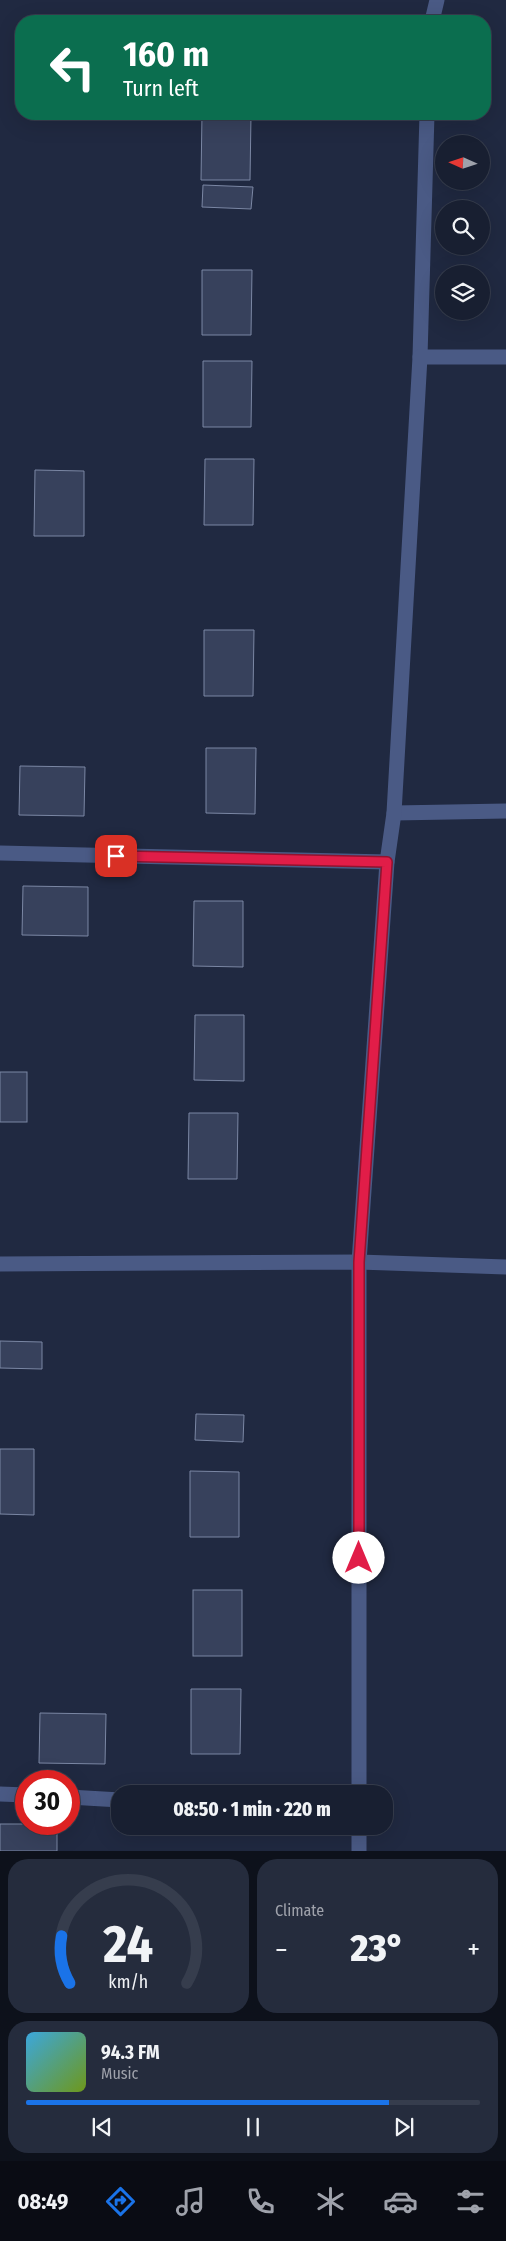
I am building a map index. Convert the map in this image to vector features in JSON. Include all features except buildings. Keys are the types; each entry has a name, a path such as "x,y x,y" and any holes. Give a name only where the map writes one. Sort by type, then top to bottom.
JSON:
{"street":[{"path":"433,15 437,0"},
{"path":"360,1785 359,1262 387,862 394,813 420,357 427,120"},
{"path":"420,357 506,357"},
{"path":"394,813 506,811"},
{"path":"0,853 387,862"},
{"path":"0,1264 359,1262 506,1267"},
{"path":"0,1794 15,1795"},
{"path":"80,1798 111,1799"},
{"path":"359,1835 359,1851"}],"route":[{"path":"116,856 387,862 359,1262 359,1558"}]}
